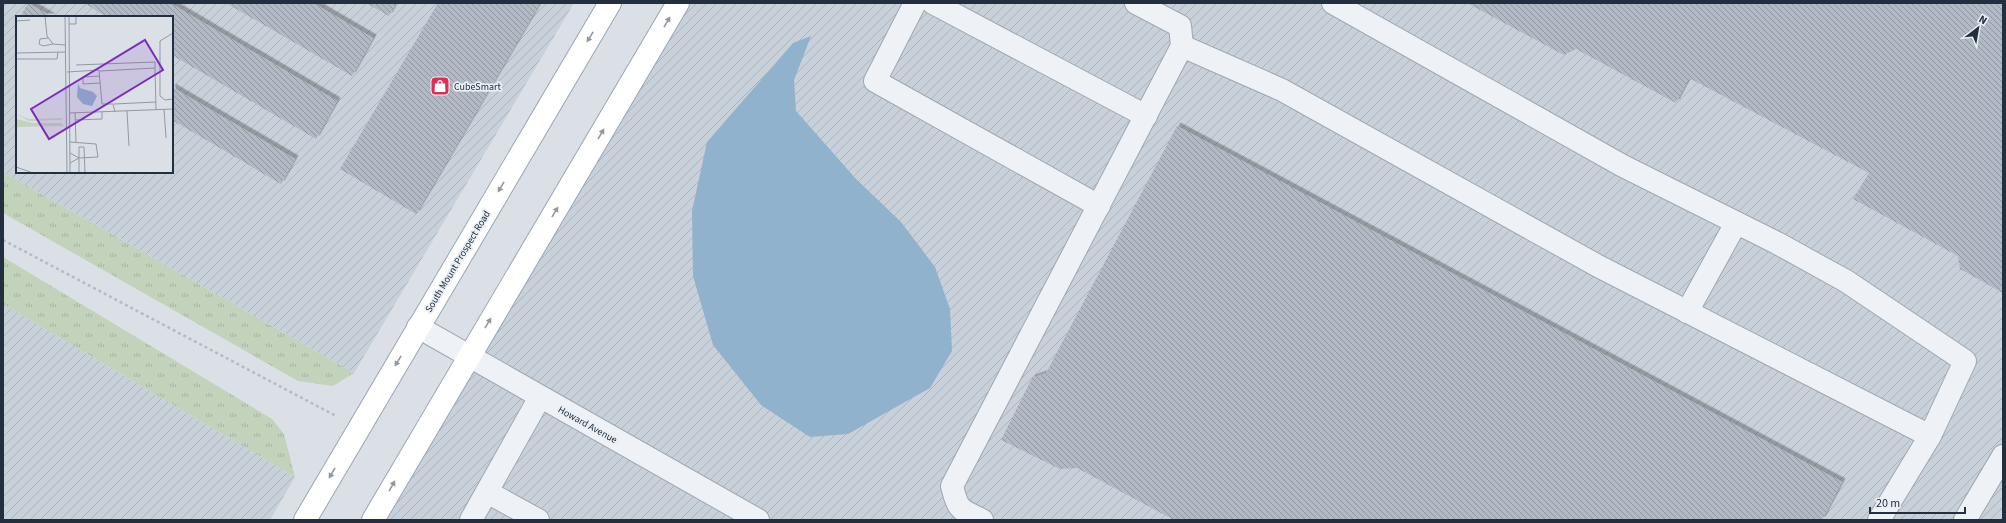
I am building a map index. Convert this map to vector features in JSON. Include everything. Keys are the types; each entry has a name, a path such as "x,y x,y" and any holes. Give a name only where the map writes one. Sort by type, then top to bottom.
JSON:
{"main road":[{"name":"South Mount Prospect Road","path":"305,520 610,3"},
{"path":"373,520 678,3"}],"street":[{"path":"916,3 875,81 1099,206"},
{"path":"933,3 1146,116"},
{"path":"1333,3 1624,166 1846,281 1966,362 1930,436 1879,520"},
{"path":"982,520 956,505 952,486 1182,46 1180,26 1145,5"},
{"path":"1182,46 1282,90 1598,266 1930,436"},
{"path":"1687,312 1736,223"},
{"name":"Howard Avenue","path":"418,327 468,357 758,520"},
{"path":"471,520 540,397"},
{"path":"1965,520 2003,456"},
{"path":"487,492 538,520"}],"path":[{"path":"3,240 358,428"}],"shaded area":[{"path":"3,3 574,3 354,373 3,172"},
{"path":"688,3 2003,3 2003,520 382,520"},
{"path":"3,304 295,477 270,520 3,520"}],"green space":[{"path":"3,172 354,373 333,386 298,381 3,213"},
{"path":"3,257 272,419 284,434 295,477 3,304"}],"water":[{"path":"811,36 794,80 796,111 856,179 901,222 935,267 950,309 952,351 930,388 848,434 810,437 761,405 713,345 693,276 692,211 707,142 793,43"}],"building":[{"path":"28,3 50,16 21,16"},
{"path":"84,3 170,3 337,101 316,139 173,56 173,16 105,16"},
{"path":"226,3 313,3 373,38 352,76"},
{"path":"366,3 396,3 389,16"},
{"name":"CubeSmart","path":"438,3 540,3 416,214 340,169"},
{"path":"1467,3 2003,3 2003,293 1960,269 1958,256 1853,199 1869,173 1689,78 1676,103 1576,49 1564,55"},
{"path":"173,88 295,159 281,184 173,121"},
{"path":"1177,126 1842,482 1822,520 1174,520 1077,468 1060,469 1001,440 1032,378 1046,373"}],"place":[{"name":"CubeSmart","path":"440,86"}]}
